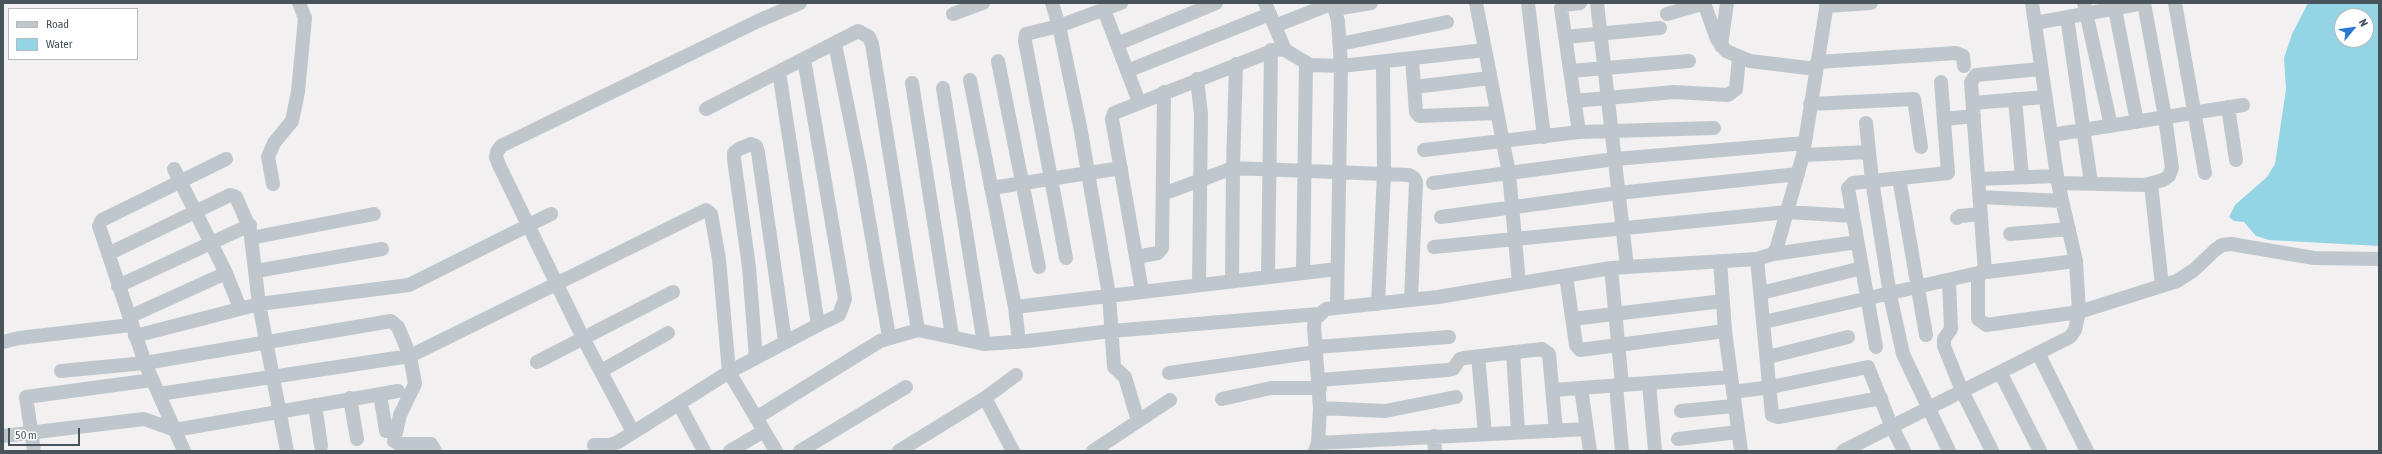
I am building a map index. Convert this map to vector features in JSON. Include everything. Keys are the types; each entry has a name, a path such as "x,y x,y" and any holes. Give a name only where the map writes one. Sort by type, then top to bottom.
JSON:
{"street":[{"path":"273,184 268,157 274,143 292,121 298,92 305,18 299,3"},
{"path":"633,432 583,338 496,157 501,146 758,21 800,3"},
{"path":"953,14 982,3"},
{"path":"1052,3 1059,26 1088,173 1109,295 1114,367 1125,377 1138,421"},
{"path":"1066,258 1025,40 1026,34 1059,26 1121,3"},
{"path":"1117,44 1216,3"},
{"path":"1128,71 1270,14 1334,5 1371,3"},
{"path":"1476,3 1509,173 1519,283"},
{"path":"1528,3 1544,137"},
{"path":"1579,132 1561,8 1564,5 1580,3"},
{"path":"1597,3 1613,130 1618,193 1627,267"},
{"path":"1667,14 1704,3 1721,46 1739,58 1816,66 1956,53 1963,56 1964,66"},
{"path":"1721,46 1727,3"},
{"path":"1773,254 1777,247 1804,149 1827,4 1871,3"},
{"path":"1851,449 1891,425 2070,337 2075,330 2079,312 2076,261 2058,180 2032,3"},
{"path":"1978,179 2022,177 2091,183 2151,184 2169,176 2172,168 2165,117 2144,3 2115,9 2086,8 2067,17 2034,23"},
{"path":"2175,3 2205,173"},
{"path":"1334,5 1340,44 1341,66 1337,307"},
{"path":"2086,8 2111,126"},
{"path":"2115,9 2137,122"},
{"path":"1104,10 1139,102"},
{"path":"1270,14 1285,50"},
{"path":"2067,17 2085,130 2091,183"},
{"path":"1340,44 1447,22"},
{"path":"1566,37 1660,28"},
{"path":"706,109 858,31 865,33 872,44 918,330"},
{"path":"834,44 860,168 889,337"},
{"path":"1142,291 1112,119 1114,113 1271,50 1285,50 1306,63 1341,66 1485,50"},
{"path":"1268,277 1271,50"},
{"path":"1574,101 1608,96 1674,92 1728,95 1736,89 1739,58"},
{"path":"594,445 610,445 729,372 785,341 839,314 846,299 804,59"},
{"path":"1412,59 1416,112 1419,116 1497,113"},
{"path":"998,61 1039,266"},
{"path":"1570,71 1689,61"},
{"path":"1378,304 1384,172 1383,62"},
{"path":"1303,273 1303,170 1306,63"},
{"path":"1232,281 1232,168 1236,64"},
{"path":"2041,69 1976,75 1971,82 1981,214 1982,272 1978,319 1982,324 1986,325 2079,312 2162,286 2188,275 2222,245 2231,244 2314,258 2379,259"},
{"path":"779,72 818,325"},
{"path":"1414,87 1490,78"},
{"path":"1197,79 1201,114 1199,285"},
{"path":"970,80 1015,307 1019,342"},
{"path":"1876,346 1848,188 1849,184 1872,180 1948,173 1941,82"},
{"path":"912,83 952,336"},
{"path":"943,88 984,344"},
{"path":"1136,257 1162,252 1164,92"},
{"path":"1944,119 2016,99 2045,97"},
{"path":"1810,104 1914,99 1917,103 1921,147"},
{"path":"2016,99 2022,177"},
{"path":"2051,135 2243,105"},
{"path":"2228,107 2236,160"},
{"path":"1866,123 1872,180 1890,295 1903,354 1927,408 1949,451"},
{"path":"1424,150 1503,143 1579,132 1714,128"},
{"path":"756,358 748,267 734,159 734,153 751,144 756,146 758,152 785,341"},
{"path":"1433,183 1615,159 1804,149 1869,152"},
{"path":"184,451 152,380 131,326 99,226 102,220 226,159"},
{"path":"991,188 1121,168"},
{"path":"1163,194 1232,168 1384,172 1408,175 1414,178 1416,182 1411,300"},
{"path":"174,169 226,273 240,308"},
{"path":"1441,217 1618,193 1798,174"},
{"path":"1899,178 1926,335"},
{"path":"2151,184 2162,286"},
{"path":"108,254 233,195 238,200 250,232 259,304 278,411 287,451"},
{"path":"1980,197 2062,201"},
{"path":"159,394 410,356 558,285 702,211 709,211 721,271 729,372 776,451"},
{"path":"1434,247 1787,212 1853,216"},
{"path":"118,286 211,242 250,232 374,214"},
{"path":"3,342 19,338 131,326 259,304 409,284 551,214"},
{"path":"1957,218 1960,216 1981,214"},
{"path":"2010,234 2068,229"},
{"path":"756,418 889,337 918,330 984,344 1019,342 1111,331 1319,314 1326,309 1337,307 1411,300 1611,268 1757,259 1773,254 1857,242"},
{"path":"256,271 382,249"},
{"path":"1757,259 1771,387 1772,412 1775,417 1881,398"},
{"path":"1764,322 1890,295 1982,272 2076,261"},
{"path":"1720,262 1725,331 1741,451"},
{"path":"1611,268 1618,345 1622,451"},
{"path":"1761,293 1862,268"},
{"path":"1015,307 1337,269"},
{"path":"131,326 226,273"},
{"path":"1566,276 1578,349 1725,331"},
{"path":"1949,281 1951,329 1944,339 1944,346 1962,391 1992,451"},
{"path":"537,362 673,292"},
{"path":"1572,319 1723,301"},
{"path":"1319,314 1314,326 1320,408 1316,447 1398,445 1434,436 1587,429"},
{"path":"62,371 145,363 391,321 398,327 410,356 415,384 400,415 394,441 399,444 431,444 434,451"},
{"path":"601,371 668,333"},
{"path":"1170,373 1316,350 1449,337"},
{"path":"1768,357 1848,337"},
{"path":"1222,399 1271,388 1448,370 1453,369 1460,359 1513,352 1546,350 1549,354 1556,431"},
{"path":"1513,352 1518,432"},
{"path":"2038,353 2087,451"},
{"path":"1478,356 1485,434"},
{"path":"1733,392 1771,387 1868,367 1891,425 1904,451"},
{"path":"2000,372 2040,451"},
{"path":"900,451 985,398 1016,375"},
{"path":"1553,390 1731,377"},
{"path":"34,451 26,397 152,380"},
{"path":"1649,383 1654,451"},
{"path":"800,451 906,387"},
{"path":"1581,388 1590,451"},
{"path":"3,436 144,420 175,430 350,398 398,391"},
{"path":"380,394 386,431"},
{"path":"1320,408 1385,412 1456,397"},
{"path":"350,398 357,439"},
{"path":"985,398 1013,451"},
{"path":"1093,451 1170,400"},
{"path":"679,404 704,451"},
{"path":"315,405 321,446"},
{"path":"1681,411 1734,406"},
{"path":"730,451 764,431"},
{"path":"1678,439 1738,432"},
{"path":"1434,436 1435,451"}],"water":[{"path":"2308,3 2379,3 2379,246 2269,240 2256,236 2244,222 2234,221 2229,217 2235,205 2267,177 2275,164 2286,89 2284,58 2292,34"}]}
